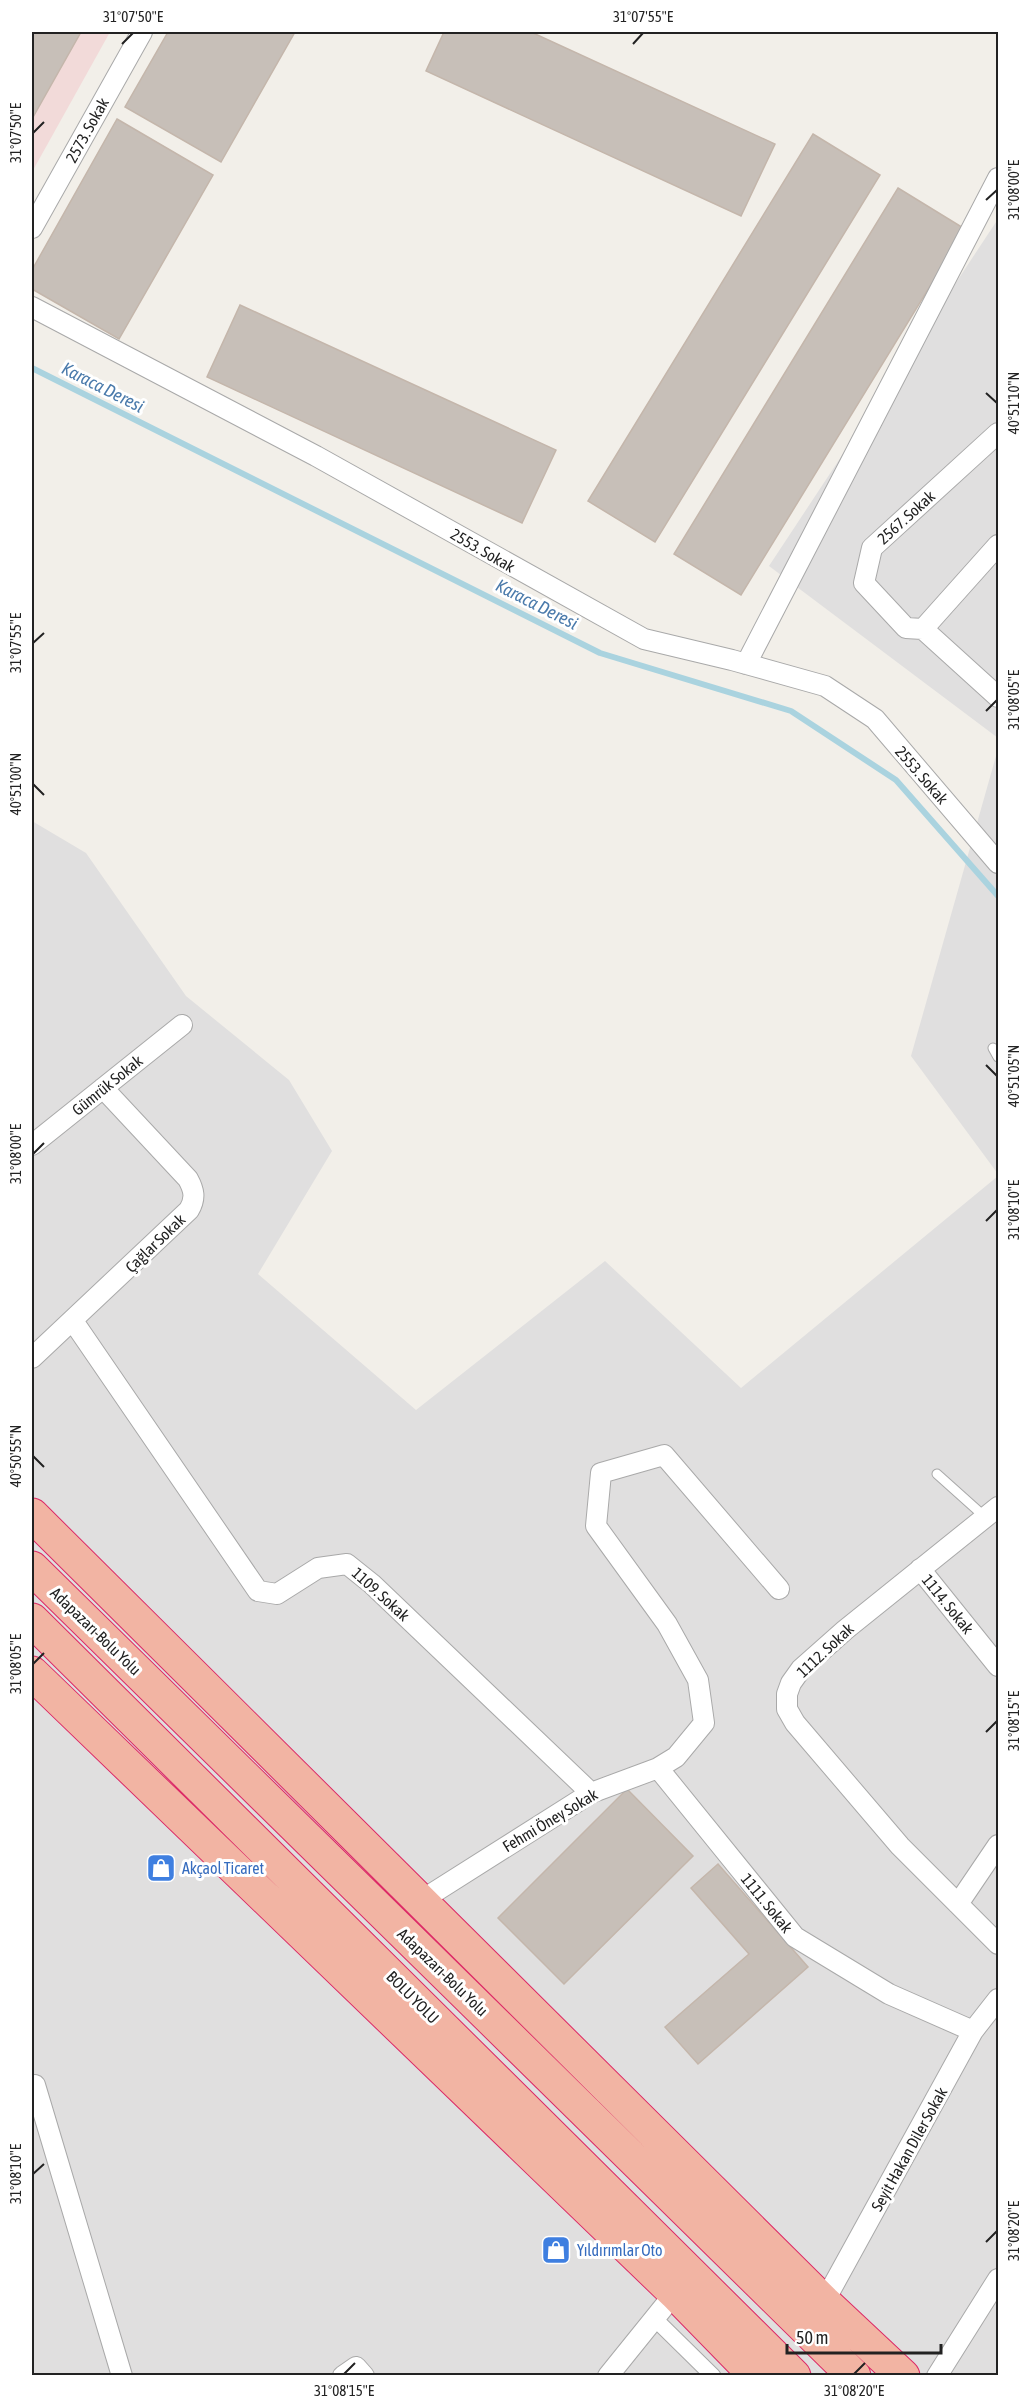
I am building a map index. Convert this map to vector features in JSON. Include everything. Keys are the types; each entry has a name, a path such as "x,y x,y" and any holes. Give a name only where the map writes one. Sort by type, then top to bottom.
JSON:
{"highway":[{"path":"32,1515 422,1900 824,2302 903,2376"},
{"name":"Adapazarı-Bolu Yolu","path":"32,1568 854,2376"},
{"name":"BOLU YOLU","path":"32,1620 794,2376"},
{"path":"32,1673 675,2294 756,2376"},
{"path":"864,2339 896,2376"}],"street":[{"name":"2573. Sokak","path":"32,228 141,32"},
{"path":"746,664 999,178"},
{"name":"2553. Sokak","path":"32,307 316,456 644,639 825,686 875,719 999,863"},
{"name":"2567. Sokak","path":"923,629 906,628 864,583 872,548 999,433"},
{"path":"999,545 923,629 999,697"},
{"name":"Gümrük Sokak","path":"32,1145 182,1025"},
{"name":"Çağlar Sokak","path":"32,1358 189,1210 194,1199 192,1186 188,1179 103,1088"},
{"name":"1109. Sokak","path":"73,1321 258,1591 277,1594 318,1568 347,1564 372,1584 591,1793"},
{"name":"Fehmi Öney Sokak","path":"422,1900 591,1793 658,1768 676,1757 704,1723 698,1680 667,1624 596,1526 602,1473 664,1455 779,1589"},
{"name":"1112. Sokak","path":"992,1512 801,1668 791,1683 787,1709 795,1723 863,1806 999,1944"},
{"name":"1114. Sokak","path":"920,1569 999,1666"},
{"name":"1111. Sokak","path":"658,1768 795,1937 889,1994 973,2031"},
{"path":"958,1904 999,1845"},
{"name":"Seyit Hakan Diler Sokak","path":"824,2302 973,2031 999,1999"},
{"path":"32,2087 35,2085 122,2376"},
{"path":"938,2376 999,2279"},
{"path":"608,2376 675,2294"},
{"path":"654,2318 712,2376"},
{"path":"343,2376 356,2367 364,2376"}],"lane":[{"path":"993,1048 999,1057"},
{"path":"937,1474 992,1512"}],"shaded area":[{"path":"32,32 110,32 32,172"},
{"path":"998,219 998,738 769,566"},
{"path":"998,749 998,1174 911,1056"},
{"path":"32,821 86,853 186,996 289,1080 332,1151 258,1274 416,1410 605,1261 741,1388 998,1176 998,2375 32,2376"}],"building":[{"path":"32,32 81,32 32,119"},
{"path":"168,32 295,32 221,162 125,107"},
{"path":"444,32 531,32 775,144 741,216 426,71"},
{"path":"117,119 213,175 119,339 32,289 32,270"},
{"path":"813,134 880,175 655,542 588,501"},
{"path":"898,188 965,229 741,595 674,554"},
{"path":"240,305 556,450 522,523 207,377"},
{"path":"627,1789 693,1856 564,1984 498,1918"},
{"path":"718,1864 808,1967 698,2064 665,2027 749,1954 691,1888"}],"waterway":[{"name":"Karaca Deresi","path":"32,368 600,653 791,711 896,780 998,896"}],"place":[{"name":"Akçaol Ticaret","path":"161,1868"},
{"name":"Yıldırımlar Oto","path":"556,2250"}]}
